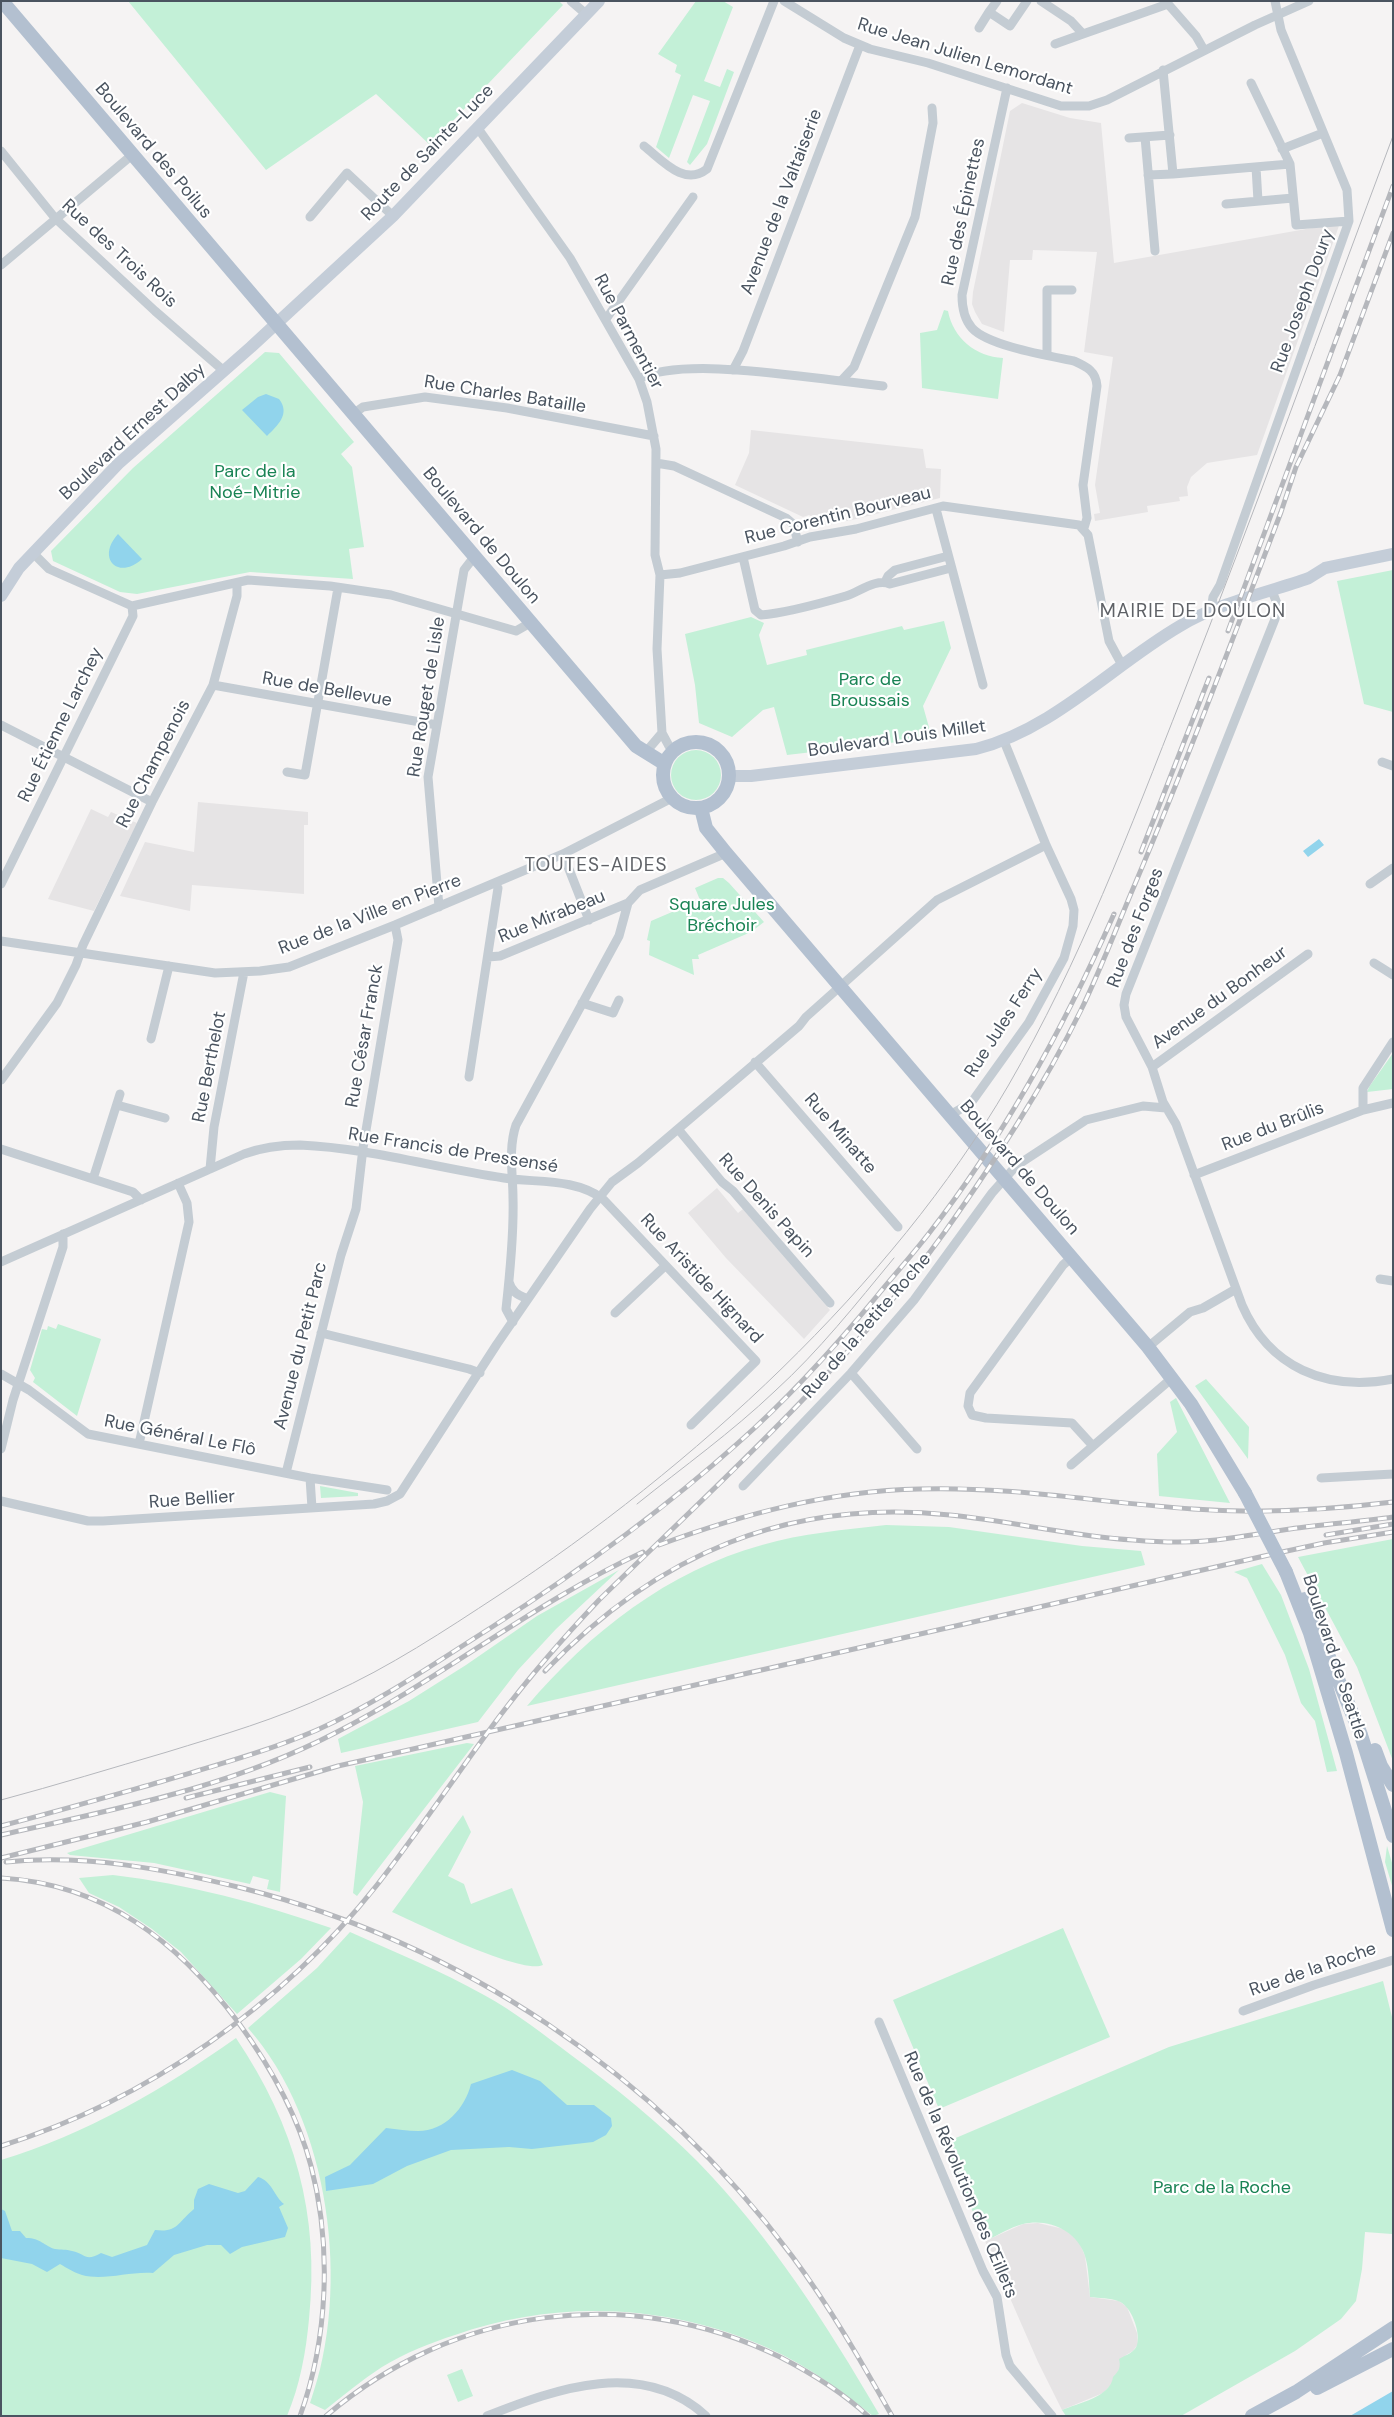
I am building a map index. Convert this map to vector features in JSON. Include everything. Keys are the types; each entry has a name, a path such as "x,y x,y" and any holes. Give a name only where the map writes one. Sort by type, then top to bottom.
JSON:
{"main road":[{"name":"Boulevard des Poilus","path":"2,1 277,324"},
{"name":"Boulevard de Doulon","path":"277,324 636,746 665,764"},
{"path":"691,742 709,745 722,755 728,765 729,776 727,788 721,797 712,804 700,808 688,807 672,798 664,784 665,764 674,750 691,742"},
{"name":"Boulevard de Doulon","path":"700,808 706,828 726,853 1148,1347 1208,1430 1245,1493 1286,1572"},
{"name":"Boulevard de Seattle","path":"1286,1572 1304,1596 1329,1652 1361,1735 1392,1830"},
{"name":"Boulevard de Seattle","path":"1286,1572 1314,1648 1353,1778 1393,1930"},
{"path":"1329,1652 1348,1678 1381,1766 1393,1785"},
{"path":"1353,1778 1367,1780 1378,1787"},
{"path":"1372,1850 1382,1835 1392,1830"},
{"name":"Boulevard de Seattle","path":"1377,1868 1388,1886 1393,1905"},
{"path":"1252,2416 1296,2392 1393,2328"},
{"path":"1266,2416 1393,2349"}],"street":[{"path":"571,1 586,14"},
{"name":"Route de Sainte-Luce","path":"277,324 393,216 599,1"},
{"path":"644,146 679,174 696,175 707,169 774,1"},
{"name":"Rue Jean Julien Lemordant","path":"784,1 860,45 1062,106 1089,106 1107,100 1163,70 1309,1"},
{"path":"979,28 996,1"},
{"path":"990,12 1010,26 1027,1"},
{"path":"1041,1 1071,21 1083,34"},
{"name":"Rue Joseph Doury","path":"1211,611 1213,597 1220,585 1349,221 1347,190 1277,16 1275,1"},
{"path":"1055,44 1167,3 1196,36 1204,50"},
{"name":"Avenue de la Valtaiserie","path":"733,370 743,352 860,45"},
{"path":"1163,70 1173,174"},
{"path":"1251,83 1290,164 1296,225 1349,221"},
{"name":"Rue des Épinettes","path":"1007,88 962,304 968,322 978,334 994,342 1084,365 1097,380 1083,485 1087,518 1084,528 1088,535 1109,641 1122,664"},
{"path":"841,381 854,367 915,217 933,123 932,108"},
{"name":"Rue Parmentier","path":"477,127 499,155 570,258 639,379 647,402 654,436 656,463 655,555 660,575 657,649 662,733"},
{"path":"1282,149 1323,133"},
{"path":"1130,138 1170,135"},
{"path":"1144,137 1155,251"},
{"name":"Rue des Trois Rois","path":"1,151 55,218 155,312 224,370"},
{"path":"1,265 132,155"},
{"path":"1148,176 1290,164"},
{"path":"1256,167 1258,202"},
{"path":"310,217 348,173 393,216"},
{"path":"606,319 693,197"},
{"path":"1226,204 1293,198"},
{"path":"1047,355 1047,290 1072,290"},
{"name":"Boulevard Ernest Dalby","path":"1,596 19,568 118,464 277,324"},
{"path":"639,379 665,372 706,369 733,370 883,386"},
{"name":"Rue Charles Bataille","path":"353,414 363,407 425,397 507,408 654,436"},
{"path":"656,463 674,466 786,518 793,524 798,542"},
{"name":"Rue Corentin Bourveau","path":"660,575 680,572 830,532 856,529 949,505 1079,525 1084,528"},
{"path":"936,508 983,686"},
{"path":"33,553 49,569 132,606 248,580 391,595 516,631 530,623"},
{"name":"Boulevard Louis Millet","path":"729,776 751,776 976,749 1004,741 1044,720 1122,664 1183,624 1211,611 1309,578 1325,568 1393,554"},
{"path":"743,556 755,610 762,615 846,596 885,582 890,584 951,568"},
{"path":"885,582 894,570 948,556"},
{"name":"Rue Rouget de Lisle","path":"439,907 428,777 464,570 474,557"},
{"name":"Rue Champenois","path":"1,1080 57,1003 152,802 213,685 237,596 237,583"},
{"path":"287,772 305,775 338,588"},
{"name":"Rue des Forges","path":"1272,591 1278,606 1276,619 1126,994 1124,1005 1126,1017 1152,1067 1166,1108 1176,1124 1236,1288 1256,1332 1280,1358 1327,1380 1346,1383 1393,1380"},
{"name":"Rue Étienne Larchey","path":"1,884 132,616 132,606"},
{"name":"Rue de Bellevue","path":"213,685 437,726"},
{"path":"1,725 152,802"},
{"path":"645,753 662,733 669,746 674,750"},
{"name":"Rue Jules Ferry","path":"950,1115 964,1108 978,1094 1002,1057 1030,1022 1064,958 1073,926 1074,910 1004,741"},
{"path":"1382,762 1393,766"},
{"name":"Rue de la Ville en Pierre","path":"1,941 215,972 244,972 288,967 395,926 563,854 672,798"},
{"path":"321,1334 480,1373 528,1299 600,1196 612,1182 678,1129 799,1026 806,1017 937,900 1046,845"},
{"path":"513,1322 506,1309 513,1197 511,1179 516,1125 619,936 628,903 646,886 726,853"},
{"path":"563,854 589,920"},
{"path":"1370,884 1393,868"},
{"path":"469,1077 498,888"},
{"name":"Rue Mirabeau","path":"488,957 500,956 628,903"},
{"name":"Rue César Franck","path":"341,1255 356,1209 362,1153 398,940 395,926"},
{"name":"Avenue du Bonheur","path":"1152,1067 1308,954"},
{"path":"1374,963 1393,975"},
{"path":"152,1039 169,966"},
{"name":"Rue Berthelot","path":"210,1169 214,1127 244,972"},
{"path":"582,1003 613,1013 619,1000"},
{"path":"1363,1110 1363,1088 1393,1042"},
{"name":"Rue Minatte","path":"755,1062 898,1228"},
{"path":"93,1179 120,1094"},
{"name":"Rue du Brûlis","path":"1194,1175 1363,1110 1393,1103"},
{"path":"117,1104 165,1118"},
{"name":"Rue de la Petite Roche","path":"743,1486 851,1373 914,1300 1004,1179 1021,1162 1086,1120 1143,1106 1166,1108"},
{"name":"Rue Denis Papin","path":"678,1129 722,1182 733,1191 830,1303"},
{"name":"Rue Francis de Pressensé","path":"1,1262 210,1169 255,1150 273,1146 301,1145 362,1153 511,1179 534,1180 580,1187 589,1189 600,1196"},
{"path":"1,1149 133,1192 141,1200"},
{"path":"139,1444 189,1222 187,1203 178,1183"},
{"name":"Rue Aristide Hignard","path":"600,1196 756,1361 691,1425"},
{"path":"1,1449 19,1384 63,1247 63,1234"},
{"name":"Avenue du Petit Parc","path":"286,1474 341,1255"},
{"path":"1071,1258 1063,1265 970,1393 968,1406 972,1415 986,1418 1072,1423 1093,1446"},
{"path":"615,1313 665,1266"},
{"path":"1380,1280 1393,1281"},
{"path":"509,1282 511,1289 516,1294 528,1299"},
{"path":"1148,1347 1190,1312 1203,1308 1236,1288"},
{"name":"Rue Bellier","path":"1,1501 88,1521 103,1522 374,1504 387,1501 400,1494 408,1484 480,1373"},
{"path":"851,1373 917,1449"},
{"name":"Rue Général Le Flô","path":"1,1374 19,1384 88,1434 286,1474 387,1490"},
{"path":"1071,1465 1171,1379"},
{"path":"1321,1478 1393,1474"},
{"path":"310,1478 312,1508"},
{"name":"Rue de la Roche","path":"1243,2011 1314,1985 1393,1960"},
{"name":"Rue de la Révolution des Œillets","path":"879,2022 983,2271 997,2297 1006,2355 1010,2366 1052,2416"},
{"path":"488,2416 572,2388 618,2382 643,2384 675,2395 706,2416"}],"shaded area":[{"path":"1022,103 1070,118 1101,123 1114,263 1340,223 1257,455 1207,463 1191,477 1187,487 1188,496 1179,497 1180,501 1147,506 1148,512 1095,521 1094,514 1100,513 1095,485 1113,357 1084,352 1097,252 1033,250 1032,260 1010,260 1004,332 982,324 975,312 972,304 973,292 1010,111"},
{"path":"751,430 923,449 926,468 941,469 940,498 848,521 835,521 831,525 819,524 818,520 809,515 803,517 735,485 749,453"},
{"path":"198,802 308,812 308,825 304,825 304,894 192,885 190,911 120,896 145,842 194,852"},
{"path":"91,809 108,817 111,812 137,823 94,911 48,899"},
{"path":"717,1188 738,1213 743,1209 830,1310 804,1339 726,1258 688,1213"},
{"path":"1038,2223 1068,2230 1079,2242 1085,2256 1090,2297 1119,2301 1127,2307 1137,2333 1138,2344 1133,2351 1126,2355 1112,2384 1103,2393 1062,2410 1038,2362 985,2241 1023,2224"}],"green space":[{"path":"128,1 559,1 563,5 430,145 376,94 266,170"},
{"path":"696,1 723,1 733,7 704,81 720,87 727,69 734,72 707,144 690,165 687,162 710,101 693,95 669,158 656,147 681,75 675,72 677,65 658,54"},
{"path":"944,310 948,311 955,330 967,344 984,354 1003,358 998,399 922,388 920,333 937,330"},
{"name":"Parc de la Noé-Mitrie","path":"265,352 279,353 354,442 341,454 352,467 364,547 349,549 353,579 250,572 137,594 120,592 53,561 51,551 133,468"},
{"path":"1393,570 1393,712 1364,704 1337,581"},
{"name":"Parc de Broussais","path":"751,617 764,623 759,635 767,665 807,655 806,650 902,626 904,630 944,621 951,648 923,706 932,738 787,755 774,707 763,710 732,737 699,723 695,685 685,634"},
{"path":"696,750 710,754 717,761 721,775 717,789 710,796 696,800 682,796 675,789 671,775 675,761 682,754"},
{"name":"Square Jules Bréchoir","path":"718,878 723,878 729,883 764,922 751,932 698,955 699,959 692,959 694,975 649,955 650,941 647,940 651,921 700,900 695,888"},
{"path":"1393,1053 1393,1089 1367,1092 1369,1087"},
{"path":"58,1324 101,1339 77,1416 33,1382 35,1378 30,1370 42,1329 47,1330 48,1326 56,1329"},
{"path":"1206,1379 1249,1427 1248,1459 1195,1386"},
{"path":"1176,1398 1230,1503 1159,1496 1157,1454 1177,1432 1170,1402"},
{"path":"320,1486 358,1493 358,1496 321,1498"},
{"path":"886,1525 949,1527 1082,1546 1141,1551 1145,1565 527,1706 577,1653 604,1629 663,1588 694,1571 727,1556 777,1541 824,1532"},
{"path":"1393,1539 1393,1761 1357,1667 1298,1557"},
{"path":"1262,1564 1281,1595 1309,1669 1337,1771 1327,1772 1315,1721 1301,1703 1285,1655 1247,1578 1234,1572"},
{"path":"619,1570 556,1629 518,1670 478,1722 341,1753 338,1739 409,1701 466,1665 537,1616"},
{"path":"467,1743 474,1744 357,1896 353,1893 363,1802 355,1766"},
{"path":"270,1792 286,1796 280,1892 267,1889 269,1880 253,1876 250,1884 154,1863 70,1855 67,1853"},
{"path":"463,1815 471,1832 448,1876 464,1884 471,1904 512,1888 543,1965 531,1966 492,1956 392,1912"},
{"path":"1387,1846 1393,1866 1393,1889 1385,1862"},
{"path":"113,1875 196,1889 277,1910 331,1928 301,1959 237,2014 181,1952 152,1929 119,1907 89,1893 79,1878"},
{"path":"1063,1928 1110,2037 939,2109 893,2000"},
{"path":"350,1932 451,1978 507,2009 604,2080 668,2133 725,2191 774,2251 818,2315 879,2414 873,2416 836,2388 796,2362 768,2348 730,2333 692,2322 653,2315 613,2312 573,2312 533,2316 494,2323 436,2341 391,2362 367,2377 325,2410 310,2403 323,2358 330,2309 330,2258 326,2207 315,2157 298,2110 276,2066 248,2028 317,1968"},
{"name":"Parc de la Roche","path":"1383,1981 1393,2021 1393,2232 1392,2234 1365,2232 1362,2269 1356,2301 1341,2319 1295,2351 1181,2416 1066,2416 1062,2410 1093,2398 1106,2390 1119,2369 1119,2359 1136,2347 1138,2333 1131,2313 1118,2301 1090,2297 1085,2256 1075,2239 1060,2228 1042,2223 1023,2224 1008,2229 985,2241 944,2143 1169,2047"},
{"path":"236,2038 257,2071 274,2104 288,2138 299,2172 311,2243 311,2280 306,2344 296,2392 287,2416 1,2416 1,2160 63,2137 123,2108 181,2075"},
{"path":"462,2369 473,2396 458,2402 447,2375"}],"water":[{"path":"266,394 279,399 284,410 281,419 267,436 242,410 258,397"},
{"path":"118,534 142,559 125,568 113,564 110,558 109,551"},
{"path":"1319,839 1324,845 1308,857 1303,851"},
{"path":"512,2070 540,2081 567,2105 594,2105 611,2118 612,2126 606,2135 593,2142 532,2149 509,2147 451,2150 407,2166 373,2184 326,2191 325,2177 350,2165 386,2128 418,2131 437,2127 452,2117 459,2109 471,2084"},
{"path":"258,2177 270,2185 284,2204 279,2207 288,2228 285,2237 242,2247 230,2254 221,2245 207,2245 174,2255 153,2273 99,2277 82,2275 60,2264 47,2272 32,2264 1,2258 1,2209 5,2211 12,2231 20,2231 26,2238 35,2239 51,2248 70,2250 88,2257 101,2253 112,2257 147,2245 155,2230 169,2230 177,2226 194,2209 194,2200 198,2189 209,2184 238,2193 245,2191"},
{"path":"1393,2391 1393,2416 1350,2416"}],"tram line":[{"path":"1,1800 167,1752 250,1726 290,1711 374,1672 437,1635 571,1545 644,1490 714,1431 782,1368 846,1302 906,1232 960,1160 1008,1086 1034,1039 1081,943 1163,747 1393,136"},
{"path":"637,1504 742,1421 791,1376 837,1327 894,1258"}],"railway":[{"path":"1228,631 1393,186"},
{"path":"1,2146 55,2126 108,2103 160,2075 208,2043 255,2008 299,1970 340,1929 377,1885 499,1717 560,1642 599,1600 735,1469 823,1378 906,1283 944,1233 999,1152 1051,1068 1095,979 1192,745 1281,512 1296,467 1340,375 1393,233"},
{"path":"1141,852 1209,678"},
{"path":"1,1826 239,1758 298,1738 340,1719 406,1682 524,1606 619,1540 679,1493 757,1426 811,1372 930,1232 984,1157 1032,1078 1075,997 1114,914"},
{"path":"659,1545 722,1523 819,1499 852,1494 919,1489 1022,1492 1159,1506 1243,1511 1318,1509 1393,1502"},
{"path":"545,1671 588,1630 633,1595 680,1566 729,1543 780,1526 834,1516 891,1512 950,1515 1110,1538 1178,1542 1226,1539 1303,1527 1393,1517"},
{"path":"1326,1535 1393,1524"},
{"path":"1,1858 147,1822 338,1766 1273,1554 1324,1543 1393,1532"},
{"path":"1,1835 173,1794 256,1768 297,1751 376,1711 564,1594 643,1552"},
{"path":"186,1798 310,1767"},
{"path":"6,1862 66,1860 154,1869 242,1888 323,1912 401,1943 477,1981 548,2025 616,2075 680,2130 739,2190 792,2256 819,2295 857,2355 892,2416"},
{"path":"1,1878 39,1883 73,1892 106,1905 136,1922 164,1943 215,1993 238,2022 271,2073 290,2109 305,2146 318,2197 322,2228 324,2292 321,2324 316,2356 300,2416"},
{"path":"326,2416 376,2379 429,2350 486,2330 544,2318 603,2314 663,2320 722,2334 780,2357 837,2391 868,2416"}],"district":[{"name":"MAIRIE DE DOULON","path":"1193,612"},
{"name":"TOUTES-AIDES","path":"596,866"}]}
